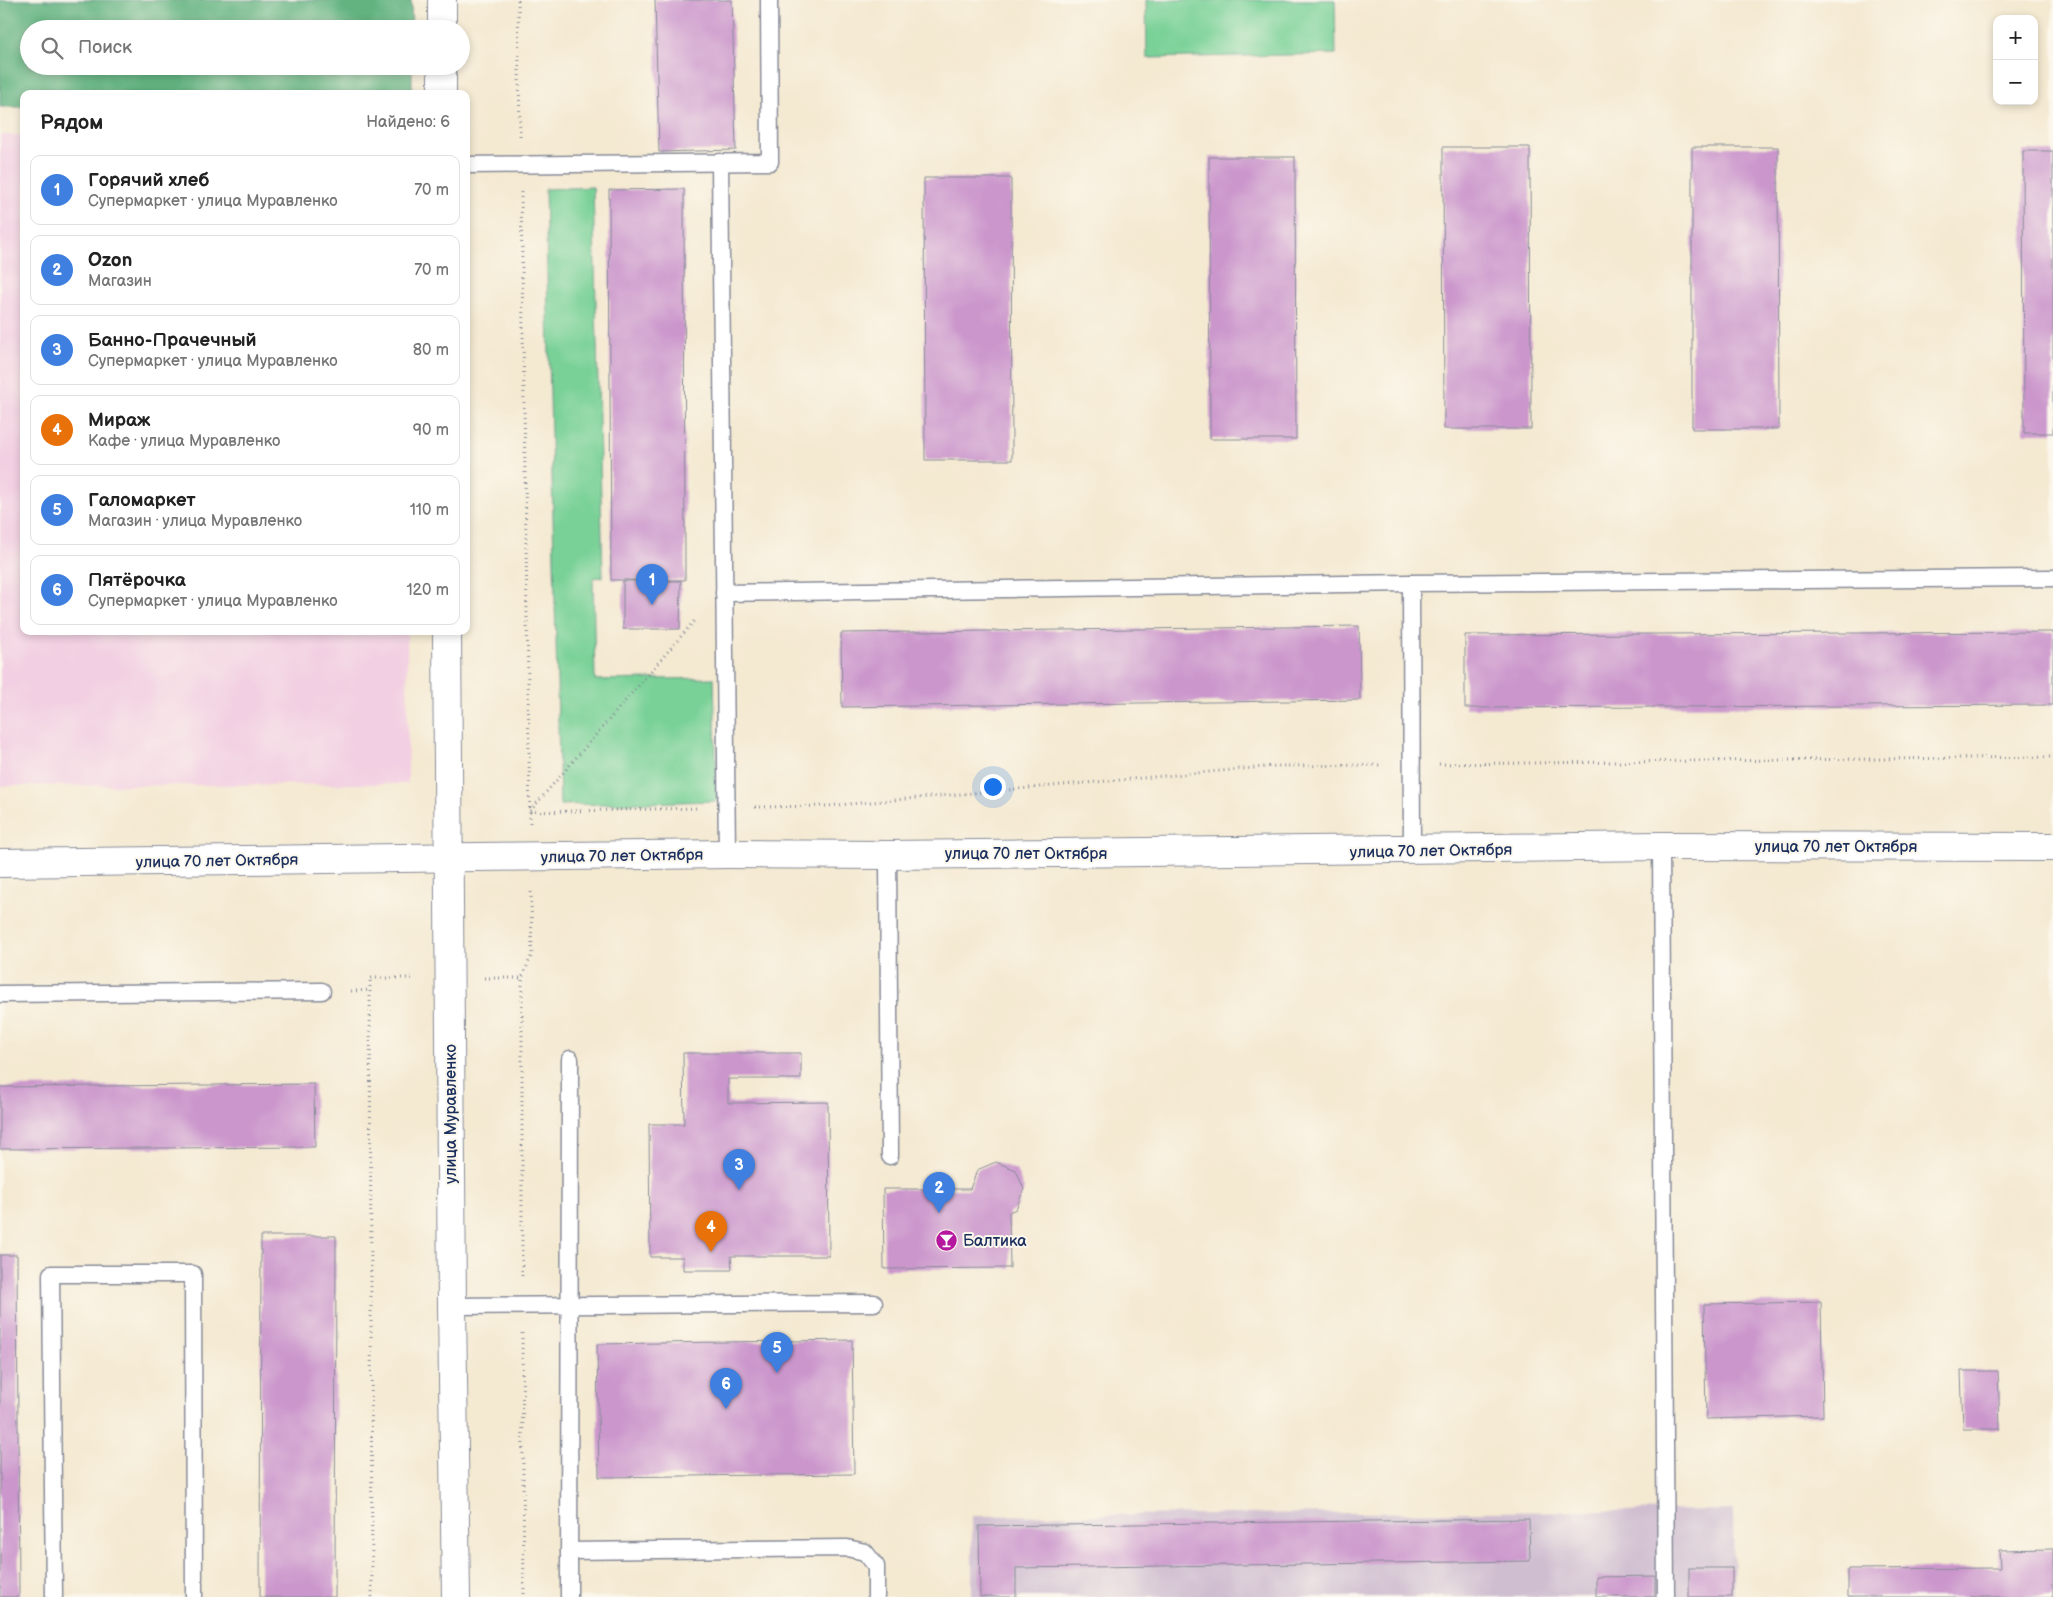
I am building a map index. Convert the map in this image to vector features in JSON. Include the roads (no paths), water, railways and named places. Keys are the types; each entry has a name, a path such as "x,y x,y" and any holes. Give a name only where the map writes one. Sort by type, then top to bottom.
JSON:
{"street":[{"path":"442,0 442,20"},
{"path":"442,75 442,90"},
{"name":"улица Муравленко","path":"447,635 456,1597"},
{"name":"улица 70 лет Октября","path":"0,863 530,856 888,855 1661,846 2053,847"}],"lane":[{"path":"470,165 770,162 769,0"},
{"path":"720,162 728,854"},
{"path":"724,589 2053,578"},
{"path":"1411,583 1410,764 1412,850"},
{"path":"1661,846 1666,1597"},
{"path":"888,855 890,1156"},
{"path":"0,994 322,991"},
{"path":"569,1597 570,1059"},
{"path":"54,1597 51,1274 193,1274 194,1597"},
{"path":"452,1306 874,1303"},
{"path":"569,1551 847,1548 865,1552 876,1566 876,1597"}],"place":[{"name":"Горячий хлеб","path":"652,605"},
{"name":"Банно-Прачечный","path":"739,1190"},
{"name":"Ozon","path":"939,1213"},
{"name":"Балтика","path":"947,1240"},
{"name":"Мираж","path":"711,1252"},
{"name":"Галомаркет","path":"777,1373"},
{"name":"Пятёрочка","path":"726,1409"}]}
